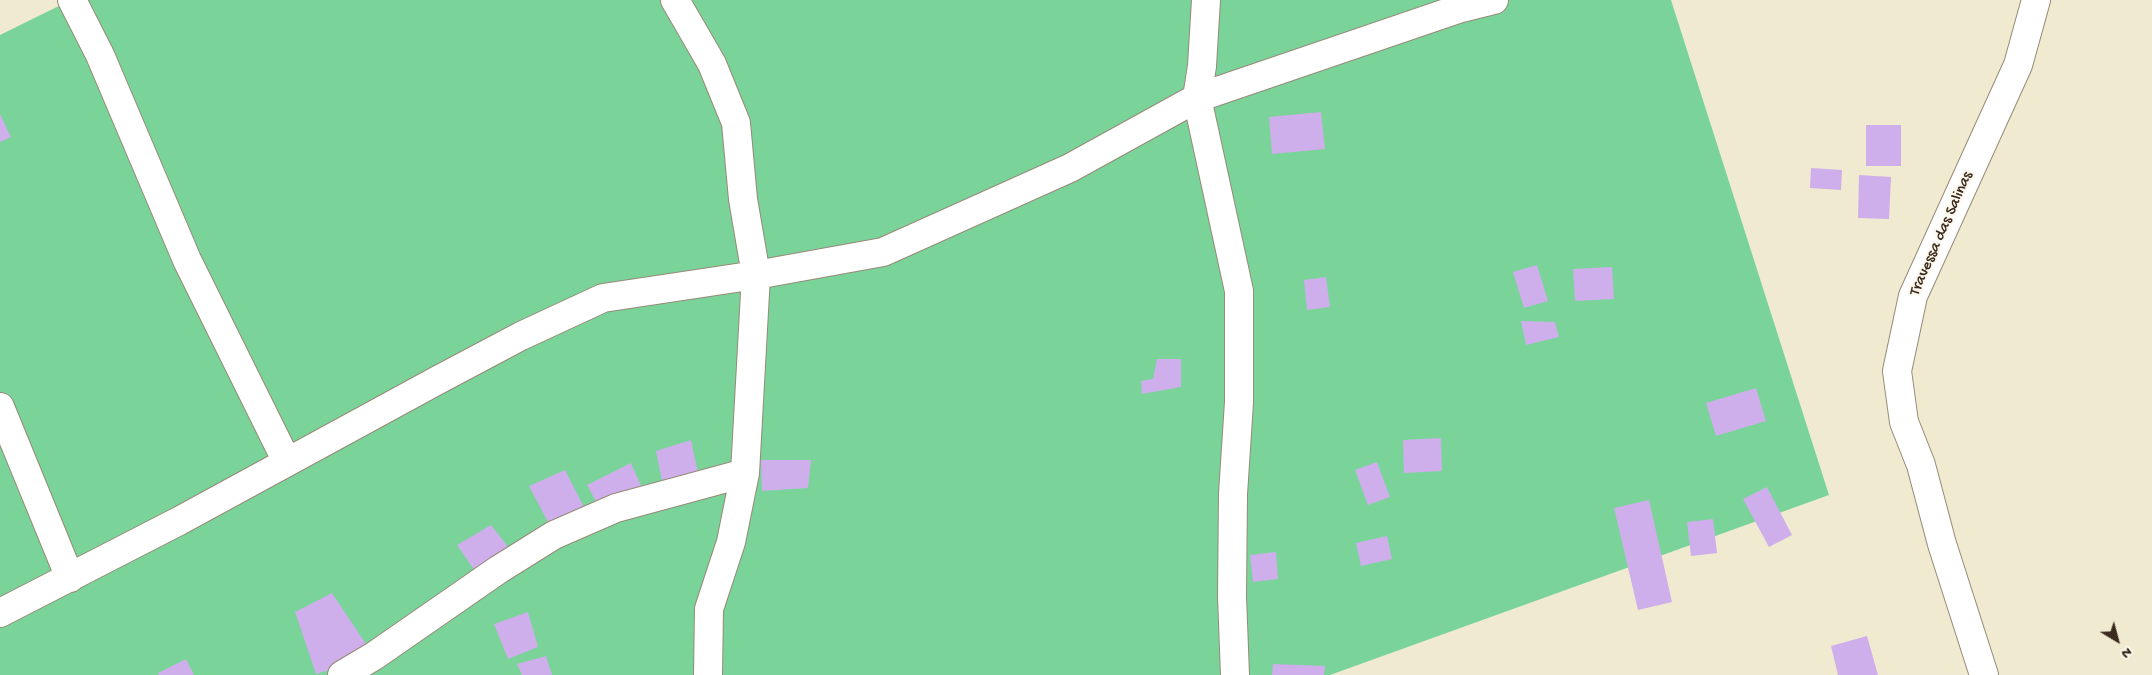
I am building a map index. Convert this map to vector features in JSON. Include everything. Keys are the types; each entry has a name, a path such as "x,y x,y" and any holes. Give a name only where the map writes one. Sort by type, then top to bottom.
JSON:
{"street":[{"path":"72,0 100,55 187,260 287,462"},
{"path":"675,0 712,64 736,123 742,199 756,275 745,473 731,542 709,609 708,675"},
{"path":"1206,0 1202,66 1197,98 1239,291 1239,402 1233,494 1232,596 1235,675"},
{"path":"0,613 70,578 496,349 603,298 756,275 883,252 1070,168 1197,98 1458,9 1494,0"},
{"name":"Travessa das Salinas","path":"1984,675 1942,544 1921,465 1904,422 1897,371 1913,296 2018,65 2036,0"},
{"path":"0,407 70,578"},
{"path":"342,675 374,656 490,576 554,535 616,508 745,473"}],"green space":[{"path":"71,0 1671,0 1829,495 1330,675 0,675 0,35"}],"building":[{"path":"1321,112 1325,149 1272,154 1269,117"},
{"path":"0,114 11,137 0,142"},
{"path":"1866,125 1901,125 1901,166 1866,166"},
{"path":"1811,168 1842,170 1841,190 1810,188"},
{"path":"1859,175 1891,177 1889,219 1858,218"},
{"path":"1537,265 1548,301 1524,308 1513,272"},
{"path":"1612,267 1614,299 1575,301 1573,269"},
{"path":"1326,277 1330,307 1307,310 1304,280"},
{"path":"1521,321 1555,322 1559,337 1526,345"},
{"path":"1157,359 1181,359 1181,387 1142,394 1141,381 1153,379"},
{"path":"1756,388 1766,421 1716,436 1706,403"},
{"path":"1441,438 1442,471 1404,473 1403,440"},
{"path":"691,440 698,473 663,486 656,451"},
{"path":"761,460 811,460 808,488 762,491"},
{"path":"1377,462 1390,497 1368,505 1355,470"},
{"path":"631,463 642,488 600,509 587,485"},
{"path":"565,470 585,509 550,526 529,486"},
{"path":"1767,487 1792,535 1769,547 1743,499"},
{"path":"1649,500 1672,602 1638,610 1614,508"},
{"path":"1713,519 1717,553 1691,556 1687,522"},
{"path":"491,525 509,548 475,571 457,545"},
{"path":"1387,536 1392,559 1361,566 1356,543"},
{"path":"1276,552 1278,579 1253,582 1250,555"},
{"path":"332,593 374,656 316,674 295,612"},
{"path":"528,612 538,647 508,659 494,624"},
{"path":"1867,636 1878,675 1838,675 1831,646"},
{"path":"546,656 552,675 522,675 517,664"},
{"path":"186,659 194,675 159,675 158,673"},
{"path":"1273,664 1325,666 1324,675 1272,675"}]}
